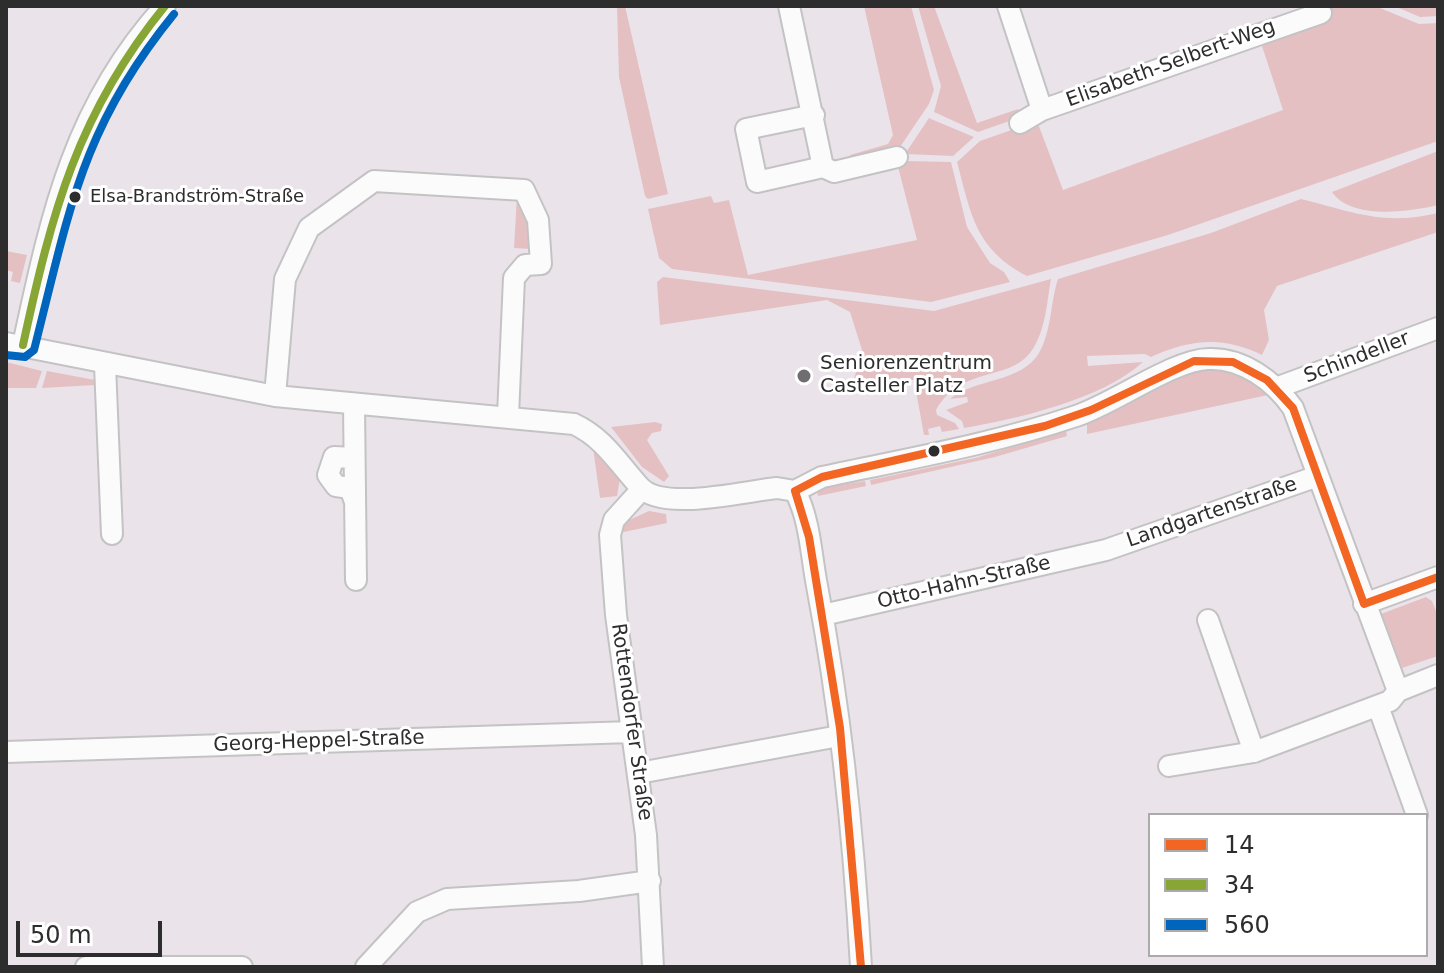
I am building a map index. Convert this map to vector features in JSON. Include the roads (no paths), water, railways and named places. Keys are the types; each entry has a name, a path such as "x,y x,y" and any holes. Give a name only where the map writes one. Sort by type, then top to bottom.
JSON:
{"street":[{"path":"165,6 106,82 84,130 53,215 14,344 105,365 275,396 574,424 600,440 642,489 652,496 673,500 777,488 798,497 823,615 856,879 861,967"},
{"path":"789,6 823,167"},
{"name":"Elisabeth-Selbert-Weg","path":"1008,6 1042,110"},
{"name":"Elisabeth-Selbert-Weg","path":"1020,123 1042,110 1298,12 1321,13"},
{"path":"814,115 746,129 757,182 823,167 834,172 897,157"},
{"path":"275,396 285,279 309,228 374,181 498,186 524,190 538,220 541,264 525,265 514,278 508,416"},
{"name":"Schindeller","path":"1276,388 1438,328"},
{"name":"Landgartenstraße","path":"798,497 822,477 1008,437 1075,417 1123,397 1185,362 1229,359 1251,369 1276,388 1293,408 1398,691"},
{"path":"105,365 112,534"},
{"path":"354,405 356,580"},
{"name":"Landgartenstraße","path":"1106,550 1318,476"},
{"name":"Rottendorfer Straße","path":"642,489 614,520 610,535 616,615 639,773 650,881 653,967"},
{"name":"Otto-Hahn-Straße","path":"823,615 1106,550"},
{"path":"1364,604 1438,577"},
{"path":"1208,620 1254,752"},
{"path":"1169,766 1254,752 1390,701 1398,691 1438,675"},
{"path":"1378,706 1416,813"},
{"name":"Georg-Heppel-Straße","path":"6,752 632,732"},
{"path":"639,773 839,736"},
{"path":"366,967 398,931 428,906 447,899 579,891 650,881"},
{"path":"86,967 242,967"}],"place":[{"name":"Elsa-Brandström-Straße","path":"75,197"},
{"name":"Seniorenzentrum Casteller Platz","path":"804,376"}]}
